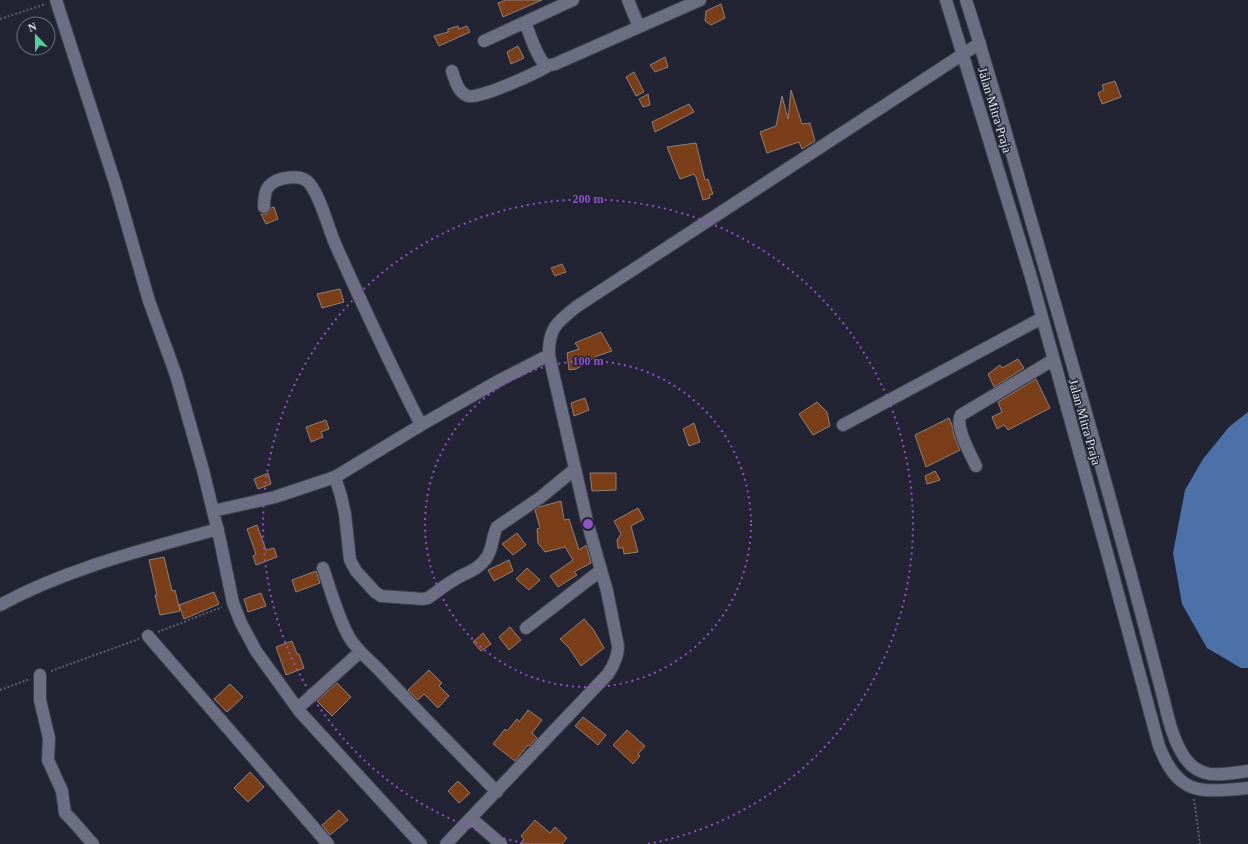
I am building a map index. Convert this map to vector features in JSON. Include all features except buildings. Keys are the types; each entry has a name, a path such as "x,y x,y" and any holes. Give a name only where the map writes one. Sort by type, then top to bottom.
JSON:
{"street":[{"path":"56,0 116,186 149,301 176,375 204,470 233,603 241,623 256,651 298,708 421,844"},
{"path":"484,41 573,0"},
{"path":"628,0 639,27"},
{"path":"452,71 460,90 464,94 473,97 535,73 549,65 555,64 700,0"},
{"name":"Jalan Mitra Praja","path":"946,0 964,54 1029,269 1157,740 1164,759 1183,783 1193,788 1206,791 1248,788"},
{"name":"Jalan Mitra Praja","path":"966,0 980,43 1050,286 1177,743 1192,766 1205,774 1220,775 1248,771"},
{"path":"525,22 539,55 546,64 549,65"},
{"path":"446,844 608,674 613,667 618,654 618,646 607,591 600,570 575,470 549,355 550,335 554,327 562,318 576,307 980,43"},
{"path":"264,207 266,190 277,181 294,176 309,183 316,195 332,239 382,348 421,425"},
{"path":"843,425 1042,318"},
{"path":"213,511 276,496 335,477 421,425 500,380 549,355"},
{"path":"976,466 958,423 961,415 1053,360"},
{"path":"335,477 345,514 350,560 356,571 374,592 381,596 423,599 428,598 455,579 472,572 488,556 497,527 541,497 575,470"},
{"path":"0,605 59,577 120,556 218,529"},
{"path":"323,568 343,626 360,652 497,792"},
{"path":"526,628 600,570"},
{"path":"148,636 328,844"},
{"path":"298,708 360,652"},
{"path":"40,675 40,700 49,738 48,760 59,784 65,813 93,844"},
{"path":"472,818 501,844"}],"path":[{"path":"0,19 56,0"},
{"path":"0,690 233,603"},
{"path":"1193,788 1200,844"}],"water":[{"path":"1248,412 1248,668 1241,668 1207,648 1182,604 1173,553 1185,490 1203,459 1229,427"}]}
